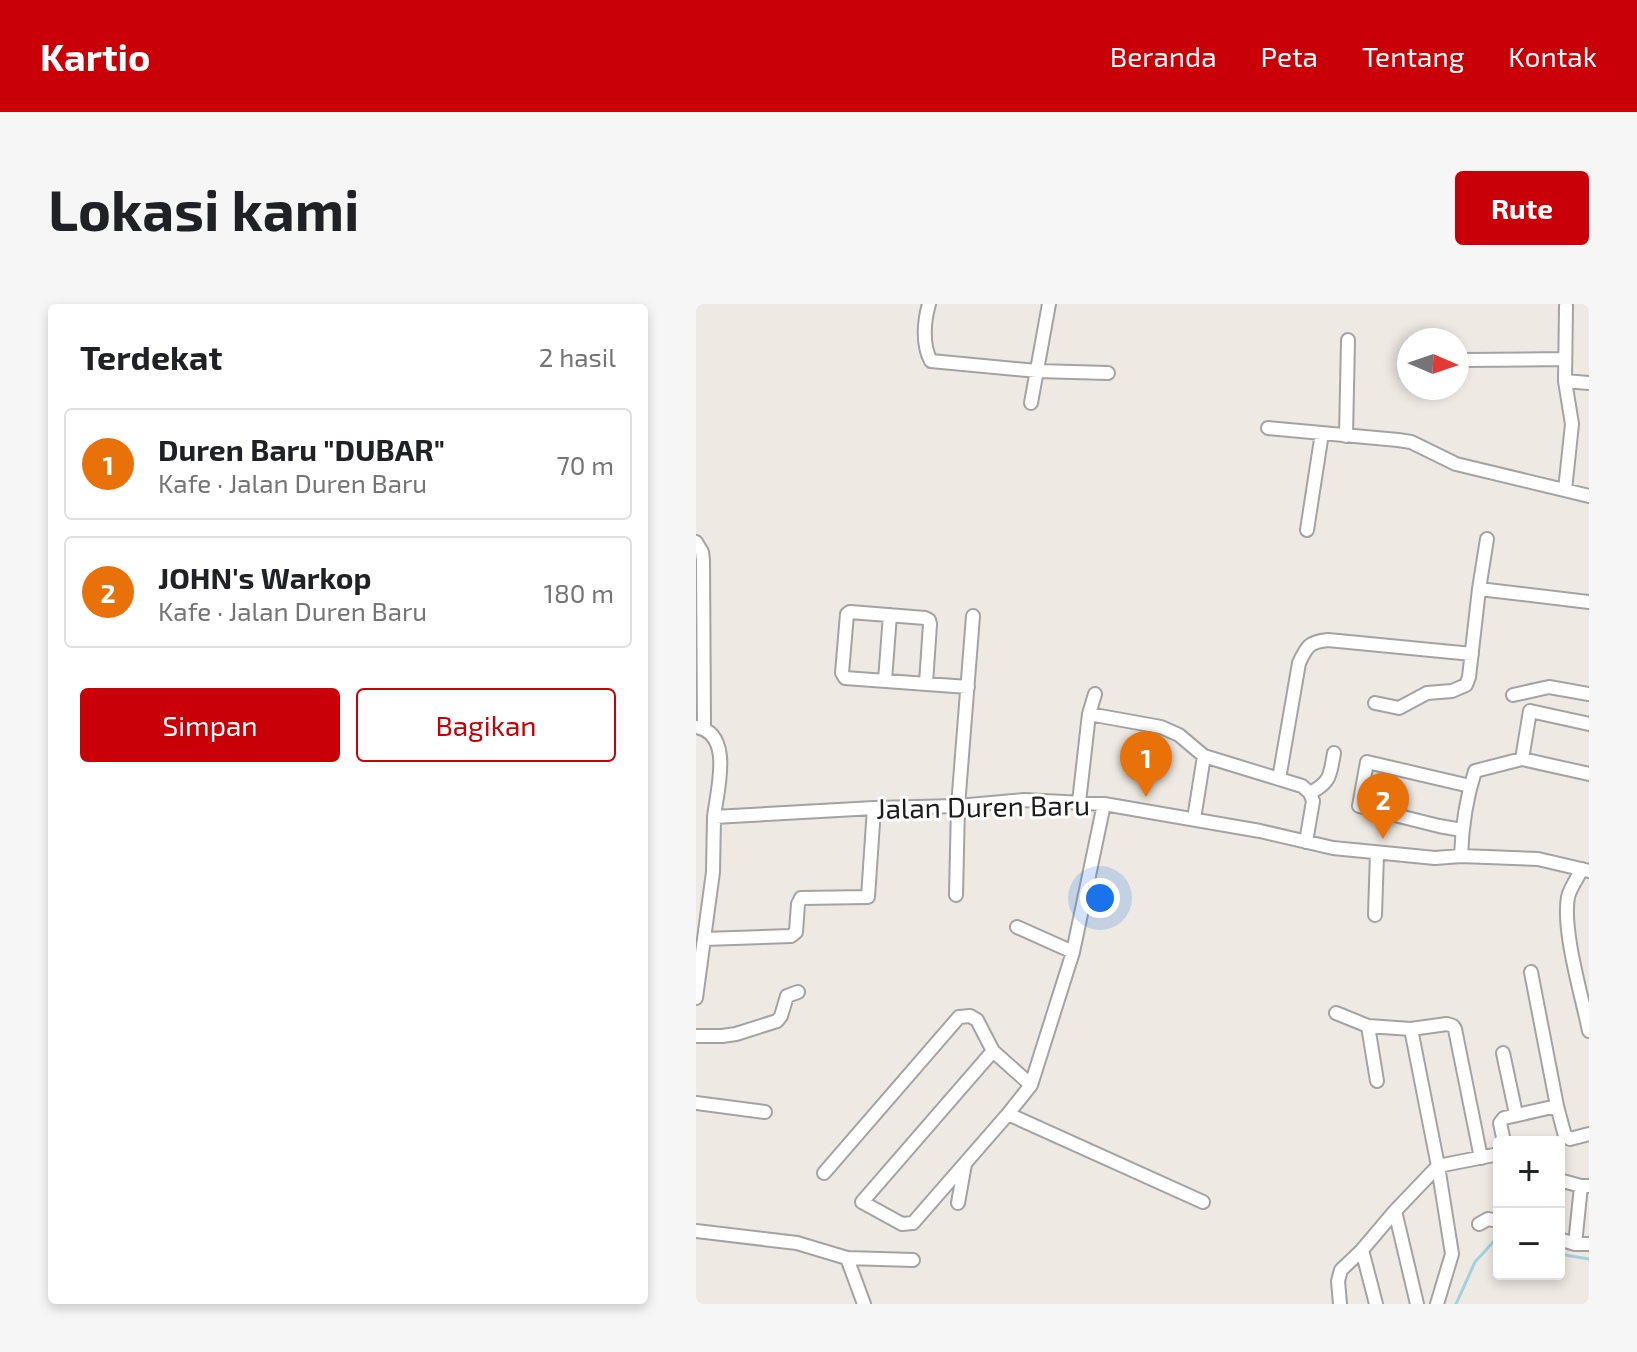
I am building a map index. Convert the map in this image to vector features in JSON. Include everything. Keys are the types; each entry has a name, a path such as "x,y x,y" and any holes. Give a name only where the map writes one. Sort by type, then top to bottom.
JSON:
{"street":[{"path":"929,304 925,327 931,361 1037,371 1108,373"},
{"path":"1031,403 1049,304"},
{"path":"1565,490 1572,424 1565,381 1566,306"},
{"path":"1346,436 1348,340"},
{"path":"1469,360 1564,359"},
{"path":"1565,381 1589,383"},
{"path":"1268,428 1404,441 1456,464 1589,496"},
{"path":"1307,530 1322,433"},
{"path":"1375,703 1399,708 1427,693 1459,690 1466,685 1487,539"},
{"path":"696,542 703,560 699,623 704,683 700,728 712,734 718,744 720,759 714,817 713,872 696,998"},
{"path":"1479,589 1589,602"},
{"path":"926,683 929,620 850,612 846,617 845,678 968,687"},
{"path":"885,680 890,615"},
{"path":"956,895 958,806 973,616"},
{"path":"1279,779 1299,663 1306,648 1315,641 1472,654"},
{"path":"696,666 704,683"},
{"path":"1513,695 1549,687 1589,694"},
{"path":"1079,802 1089,714 1095,694"},
{"path":"1522,759 1530,711 1589,724"},
{"path":"1089,714 1161,727 1179,735 1204,756 1302,786 1312,797 1306,842"},
{"path":"1310,793 1327,780 1334,753"},
{"path":"1194,819 1204,756"},
{"path":"1461,856 1462,830 1475,771 1522,759 1589,774"},
{"path":"1462,830 1359,806 1367,762 1470,786"},
{"name":"Jalan Duren Baru","path":"714,817 1024,800 1079,802 1194,819 1333,848 1435,858 1538,859 1586,870"},
{"path":"993,1051 862,1202 902,1224 910,1224 1031,1085 1073,952 1104,804"},
{"path":"704,939 791,936 796,932 801,898 868,897 874,808"},
{"path":"1375,915 1377,853"},
{"path":"1586,870 1568,895 1568,914 1573,956 1587,1010 1589,1031"},
{"path":"1017,927 1073,952"},
{"path":"1531,972 1565,1136 1570,1139 1589,1134"},
{"path":"696,1036 736,1034 777,1021 787,996 798,992"},
{"path":"1336,1013 1368,1026 1411,1029 1451,1025 1455,1029 1481,1158"},
{"path":"824,1173 959,1017 970,1016 977,1020 993,1051 1031,1085"},
{"path":"1368,1026 1377,1081"},
{"path":"1411,1029 1452,1254 1437,1304"},
{"path":"1503,1053 1516,1114"},
{"path":"696,1103 765,1112"},
{"path":"1503,1136 1501,1121 1504,1118 1557,1106"},
{"path":"1008,1114 1203,1202"},
{"path":"1340,1304 1338,1281 1341,1270 1438,1166 1493,1155"},
{"path":"958,1203 966,1161"},
{"path":"1565,1181 1585,1186 1575,1244"},
{"path":"1395,1211 1417,1304"},
{"path":"1479,1224 1493,1220"},
{"path":"696,1231 797,1243 847,1258 913,1260"},
{"path":"1565,1241 1589,1244"},
{"path":"1362,1250 1376,1304"},
{"path":"847,1258 864,1304"}],"waterway":[{"path":"1456,1304 1475,1262 1493,1242"},
{"path":"1565,1255 1589,1259"}],"place":[{"name":"Duren Baru \"DUBAR\"","path":"1146,797"},
{"name":"JOHN's Warkop","path":"1383,839"}]}
